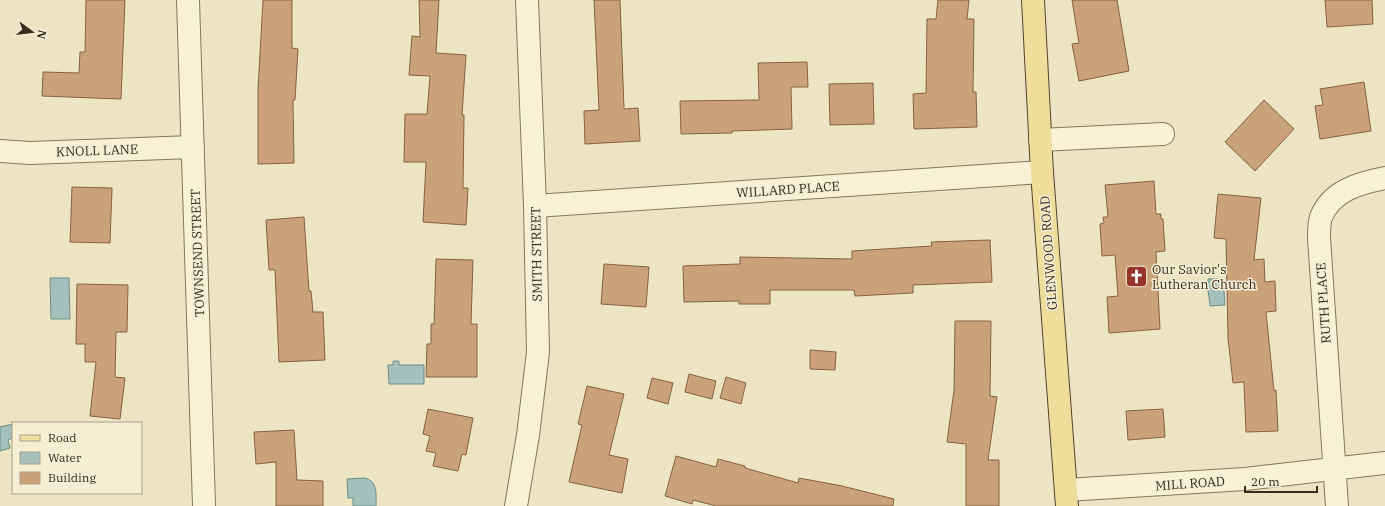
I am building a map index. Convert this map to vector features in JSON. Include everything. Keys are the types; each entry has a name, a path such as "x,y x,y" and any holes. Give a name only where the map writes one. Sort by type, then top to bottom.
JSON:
{"main road":[{"name":"GLENWOOD ROAD","path":"1033,0 1042,172 1067,498"}],"street":[{"name":"TOWNSEND STREET","path":"188,0 204,506"},
{"name":"SMITH STREET","path":"516,506 528,435 538,352 535,206 527,0"},
{"path":"1040,140 1163,134"},
{"name":"KNOLL LANE","path":"0,151 30,153 193,147"},
{"name":"WILLARD PLACE","path":"535,206 1042,172"},
{"name":"RUTH PLACE","path":"1337,506 1336,468 1319,238 1321,217 1329,203 1340,193 1362,182 1385,178"},
{"name":"MILL ROAD","path":"1067,498 1385,463"}],"water":[{"path":"50,278 69,278 70,319 51,319"},
{"path":"1208,279 1223,279 1225,305 1210,306 1208,290 1206,290 1205,284 1208,284"},
{"path":"393,361 399,361 399,365 424,365 424,384 389,384 388,365 393,365"},
{"path":"12,424 12,438 8,440 10,448 0,451 0,427"},
{"path":"347,479 369,479 374,485 376,492 376,506 353,506 353,498 348,498"}],"building":[{"path":"86,0 125,0 121,99 42,96 43,72 79,73 80,52 85,52"},
{"path":"263,0 292,0 292,48 298,49 295,100 293,100 294,163 258,164 258,89"},
{"path":"419,0 439,0 436,53 466,55 462,115 464,115 463,188 468,188 466,225 423,222 426,162 404,162 405,114 427,114 430,76 409,75 412,36 420,37"},
{"path":"594,0 620,0 624,109 638,108 640,141 585,144 584,111 599,110"},
{"path":"938,0 969,0 967,19 974,19 973,92 976,92 977,127 914,129 913,94 926,93 927,19 936,19"},
{"path":"1072,0 1117,0 1129,71 1079,81 1072,44 1079,43"},
{"path":"1325,0 1372,0 1373,24 1327,27"},
{"path":"807,62 808,87 791,87 792,129 732,131 732,133 681,134 680,101 759,100 758,63"},
{"path":"1364,82 1371,131 1320,139 1315,106 1323,105 1320,89"},
{"path":"873,83 874,124 830,125 829,84"},
{"path":"1264,100 1294,129 1255,171 1225,142"},
{"name":"Our Savior's Lutheran Church","path":"1154,181 1156,214 1161,214 1161,219 1163,219 1165,251 1156,252 1160,329 1109,333 1107,297 1118,296 1115,255 1102,256 1100,224 1104,223 1103,217 1108,217 1105,185"},
{"path":"72,187 112,188 110,243 70,242"},
{"path":"1218,194 1261,198 1254,260 1264,259 1265,282 1275,281 1276,311 1266,312 1274,391 1276,390 1278,431 1246,432 1244,382 1233,383 1228,338 1226,239 1214,238"},
{"path":"304,217 309,291 311,291 313,312 323,312 325,360 279,362 275,270 269,270 266,220"},
{"path":"990,240 992,282 913,285 913,293 855,296 854,290 770,290 770,304 739,304 739,301 684,302 683,266 740,264 740,257 852,259 852,251 932,246 931,242"},
{"path":"436,259 473,260 471,324 477,324 477,377 426,377 427,344 431,344 431,324 434,324"},
{"path":"604,264 649,267 646,307 601,304"},
{"path":"77,284 128,285 127,332 116,332 115,377 125,378 120,419 90,416 96,362 85,362 85,344 76,344"},
{"path":"955,321 991,321 990,396 997,397 988,460 999,460 999,506 966,506 966,444 947,442 954,390"},
{"path":"810,350 836,352 835,370 810,369"},
{"path":"689,374 716,381 712,399 685,392"},
{"path":"726,377 746,383 741,404 720,398"},
{"path":"652,378 673,383 668,404 647,398"},
{"path":"587,386 624,394 609,455 628,459 622,493 569,482 582,425 578,424"},
{"path":"428,409 473,418 466,455 462,454 458,471 433,466 436,453 426,451 430,436 423,434"},
{"path":"1163,409 1165,437 1128,440 1126,411"},
{"path":"294,430 297,480 323,481 323,506 276,506 276,462 256,464 254,432"},
{"path":"676,456 716,467 718,459 798,483 799,478 842,486 894,499 893,506 716,506 693,500 692,504 665,496"}],"place":[{"name":"Our Savior's Lutheran Church","path":"1137,276"}]}
